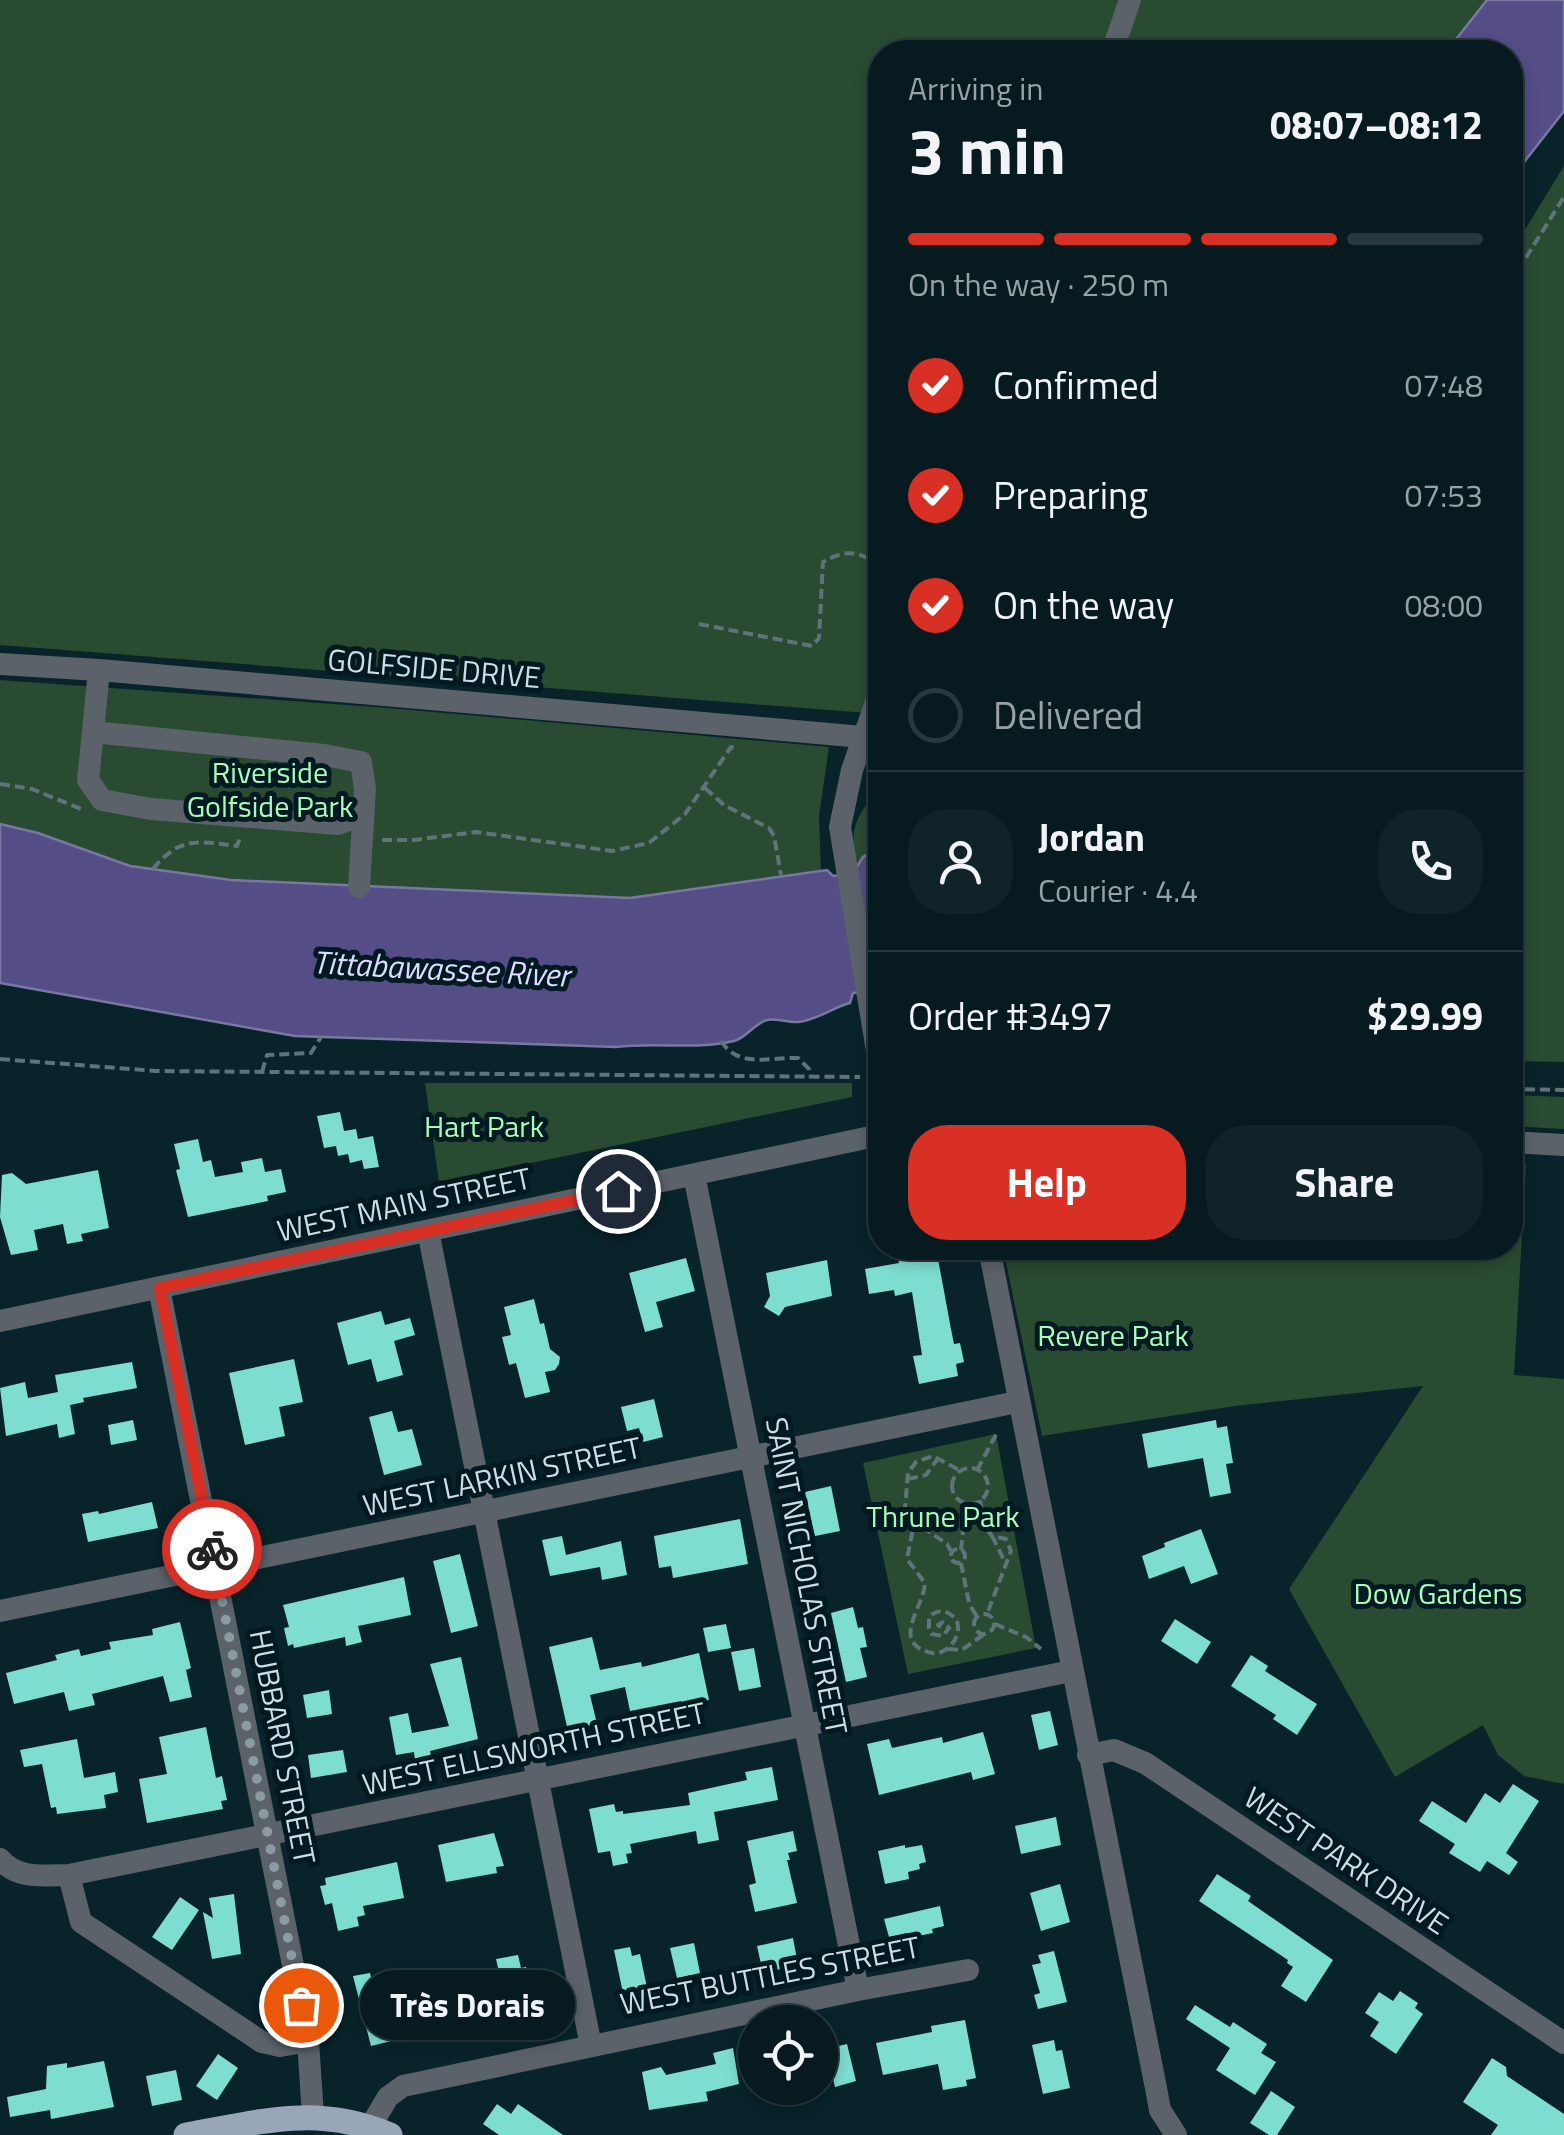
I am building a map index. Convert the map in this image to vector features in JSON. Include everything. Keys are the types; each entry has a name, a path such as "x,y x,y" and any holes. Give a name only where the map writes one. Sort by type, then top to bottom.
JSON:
{"main road":[{"path":"203,2134 265,2120 313,2116 380,2131"}],"street":[{"path":"1116,40 1130,0"},
{"name":"GOLFSIDE DRIVE","path":"0,664 863,737"},
{"path":"99,670 88,780 102,800 151,809 338,824 363,816"},
{"path":"868,723 840,827 868,997"},
{"path":"93,732 360,762 366,788 359,886"},
{"name":"WEST MAIN STREET","path":"0,1321 868,1138"},
{"path":"1523,1143 1564,1145"},
{"name":"SAINT NICHOLAS STREET","path":"694,1175 858,1990"},
{"path":"428,1231 591,2046"},
{"path":"990,1260 1160,2110 1176,2135"},
{"name":"HUBBARD STREET","path":"160,1288 308,2041 313,2116"},
{"name":"WEST LARKIN STREET","path":"0,1610 1017,1402"},
{"name":"WEST ELLSWORTH STREET","path":"5,1864 26,1876 69,1875 1071,1671"},
{"name":"WEST PARK DRIVE","path":"1088,1755 1114,1750 1145,1763 1564,2043"},
{"path":"69,1875 81,1922 262,2042 280,2046 308,2041"},
{"name":"WEST BUTTLES STREET","path":"380,2131 388,2097 402,2086 968,1970"}],"path":[{"path":"1523,262 1564,197"},
{"path":"698,624 812,646 819,638 822,562 842,551 868,557"},
{"path":"362,840 414,840 476,832 612,851 650,843 685,814 731,747 748,749"},
{"path":"0,784 32,788 82,810"},
{"path":"705,788 724,805 769,828 781,875"},
{"path":"153,870 169,852 190,842 237,846 242,830"},
{"path":"262,1072 267,1055 311,1054 321,1037"},
{"path":"721,1042 727,1051 749,1060 798,1058 805,1062 811,1078"},
{"path":"0,1059 156,1071 811,1078 868,1073"},
{"path":"1523,1089 1564,1090"},
{"path":"976,1470 998,1431"},
{"path":"913,1525 905,1508 907,1479 916,1462 927,1457 939,1458 961,1471 976,1470"},
{"path":"907,1479 926,1475 939,1458"},
{"path":"976,1470 987,1484 980,1500 984,1527 1006,1562"},
{"path":"961,1471 953,1479 952,1490 966,1503 980,1500"},
{"path":"966,1503 960,1550 965,1557 962,1563 968,1603 977,1617"},
{"path":"922,1527 925,1522 921,1516 916,1517 907,1559 925,1583 924,1597 910,1620 910,1634 917,1646 937,1654 956,1638 957,1621 946,1612 933,1614 928,1623 932,1634 943,1636 949,1628 943,1622 938,1625 941,1627"},
{"path":"913,1525 946,1544 953,1561 962,1563"},
{"path":"992,1536 1001,1536 1010,1544 1003,1578 990,1599 987,1614 995,1624 1026,1637 1041,1649"},
{"path":"952,1552 960,1550"},
{"path":"977,1617 987,1614"},
{"path":"977,1617 974,1626 984,1634"},
{"path":"948,1648 962,1650 991,1632 995,1624"}],"green space":[{"path":"0,0 1487,0 1455,40 868,40 868,713 0,645"},
{"path":"1564,166 1564,1062 1523,1061 1523,233"},
{"name":"Riverside Golfside Park","path":"0,680 388,708 829,747 819,816 821,871 630,898 231,880 130,866 38,833 0,824"},
{"path":"868,803 868,854 858,870 854,833"},
{"name":"Hart Park","path":"425,1083 852,1083 852,1097 439,1182"},
{"path":"1523,1095 1564,1097 1564,1129 1523,1127"},
{"path":"1523,1165 1526,1165 1523,1218"},
{"path":"1005,1260 1521,1260 1514,1375 1564,1379 1564,1784 1524,1776 1498,1755 1483,1725 1395,1777 1289,1589 1423,1386 1235,1406 1042,1436"},
{"name":"Thrune Park","path":"996,1434 1036,1648 908,1674 863,1463"}],"water":[{"path":"1487,0 1564,0 1564,111 1523,163 1523,40 1455,40"},
{"name":"Tittabawassee River","path":"0,824 38,833 130,866 231,880 630,898 827,870 833,876 853,873 868,854 868,992 853,993 850,1003 805,1021 767,1020 734,1041 616,1047 295,1036 0,983"}],"building":[{"path":"340,1112 344,1131 356,1129 358,1139 373,1136 379,1167 364,1169 362,1160 350,1163 348,1154 338,1156 336,1146 324,1148 317,1116"},
{"path":"198,1139 203,1162 211,1160 215,1177 243,1172 241,1162 262,1158 265,1172 281,1169 286,1192 267,1196 268,1201 188,1217 174,1144"},
{"path":"98,1170 109,1228 81,1234 83,1241 67,1244 63,1224 34,1230 38,1250 11,1255 0,1217 2,1175 12,1173 26,1184"},
{"path":"686,1258 695,1291 656,1302 663,1327 645,1332 629,1273"},
{"path":"827,1260 832,1296 785,1307 779,1316 764,1307 770,1296 766,1273"},
{"path":"899,1260 938,1260 954,1344 960,1343 964,1362 956,1364 958,1376 919,1384 913,1356 922,1355 912,1292 895,1296 894,1290 869,1294 865,1269 899,1263"},
{"path":"534,1299 550,1349 560,1357 555,1370 545,1372 550,1392 525,1398 516,1363 509,1365 502,1337 511,1335 504,1307"},
{"path":"381,1311 385,1325 410,1318 415,1335 394,1341 403,1375 377,1382 371,1359 348,1365 337,1323"},
{"path":"294,1359 303,1402 279,1407 285,1436 245,1445 229,1373"},
{"path":"132,1362 137,1388 83,1398 84,1402 70,1405 75,1434 59,1438 57,1424 6,1436 0,1388 25,1382 28,1398 58,1392 55,1375"},
{"path":"654,1399 663,1437 643,1442 639,1428 627,1431 621,1407"},
{"path":"392,1411 398,1432 412,1429 422,1465 384,1475 369,1417"},
{"path":"133,1420 137,1440 111,1445 108,1425"},
{"path":"1216,1420 1217,1428 1227,1426 1233,1463 1226,1464 1231,1493 1210,1497 1203,1458 1148,1468 1142,1434"},
{"path":"831,1486 840,1531 815,1536 805,1492"},
{"path":"152,1502 158,1528 88,1542 82,1514"},
{"path":"740,1519 748,1564 673,1578 671,1566 659,1568 654,1536"},
{"path":"1201,1529 1218,1574 1191,1584 1184,1566 1149,1579 1142,1556"},
{"path":"562,1536 566,1555 621,1541 627,1575 602,1580 600,1567 550,1576 542,1540"},
{"path":"460,1554 478,1626 451,1633 433,1561"},
{"path":"404,1577 411,1615 358,1626 362,1642 346,1646 345,1637 288,1646 284,1628 289,1627 283,1605"},
{"path":"853,1607 867,1647 860,1648 867,1677 846,1682 831,1613"},
{"path":"1175,1619 1211,1642 1197,1664 1161,1641"},
{"path":"180,1622 191,1668 186,1670 192,1697 170,1702 163,1676 92,1694 95,1705 69,1711 64,1692 14,1704 6,1673 57,1660 55,1655 79,1649 81,1656 111,1649 109,1642 153,1635 152,1629"},
{"path":"726,1624 731,1648 708,1652 703,1628"},
{"path":"592,1637 600,1670 641,1662 642,1667 699,1653 709,1700 630,1711 625,1687 590,1695 597,1724 568,1731 549,1647"},
{"path":"754,1648 761,1687 739,1691 731,1652"},
{"path":"1251,1655 1268,1666 1265,1671 1317,1704 1297,1735 1273,1719 1276,1715 1231,1686"},
{"path":"461,1657 478,1739 430,1751 431,1757 415,1760 414,1752 396,1755 389,1717 408,1713 412,1733 449,1726 430,1664"},
{"path":"329,1690 332,1714 307,1718 303,1695"},
{"path":"1050,1711 1058,1745 1039,1750 1031,1715"},
{"path":"206,1727 216,1778 222,1776 227,1800 221,1801 223,1809 147,1823 139,1779 167,1774 159,1737"},
{"path":"983,1732 995,1774 973,1780 971,1772 879,1795 867,1744 889,1739 892,1748 942,1737 943,1743"},
{"path":"77,1739 84,1778 115,1772 118,1792 104,1795 106,1808 57,1814 56,1807 51,1808 42,1764 24,1767 20,1750"},
{"path":"343,1750 347,1772 311,1778 308,1755"},
{"path":"772,1767 778,1800 714,1812 719,1840 698,1844 696,1831 630,1844 628,1863 613,1866 610,1851 598,1853 589,1809 614,1804 616,1812 623,1814 690,1805 688,1793 747,1780 745,1772"},
{"path":"1513,1784 1539,1801 1506,1853 1518,1862 1509,1875 1487,1861 1480,1872 1449,1853 1455,1844 1419,1821 1432,1801 1466,1823 1485,1793 1500,1803"},
{"path":"1056,1817 1061,1845 1021,1854 1015,1826"},
{"path":"793,1831 797,1851 788,1853 787,1860 797,1903 755,1912 749,1885 756,1883 747,1841"},
{"path":"494,1833 504,1866 496,1867 497,1873 446,1882 438,1845"},
{"path":"922,1845 926,1862 919,1864 920,1869 908,1872 909,1879 885,1884 878,1851"},
{"path":"397,1862 404,1898 363,1906 365,1915 357,1917 359,1926 338,1931 332,1903 325,1905 320,1886 326,1885 325,1878"},
{"path":"1217,1874 1251,1896 1248,1901 1333,1960 1306,2002 1281,1986 1293,1967 1288,1960 1199,1901"},
{"path":"1060,1884 1070,1922 1041,1931 1030,1893"},
{"path":"234,1894 241,1954 212,1959 203,1912 213,1918 209,1898"},
{"path":"180,1897 199,1910 172,1950 152,1937"},
{"path":"940,1906 944,1926 932,1929 933,1933 889,1937 884,1919"},
{"path":"793,1938 798,1965 763,1973 757,1946"},
{"path":"694,1943 700,1973 677,1978 670,1948"},
{"path":"630,1947 632,1956 640,1954 647,1988 623,1993 614,1950"},
{"path":"1054,1951 1067,2002 1038,2009 1034,1995 1040,1993 1032,1965 1041,1963 1038,1955"},
{"path":"518,1955 521,1968 526,1967 530,1988 519,1991 523,2009 458,2024 451,1991 501,1981 496,1959"},
{"path":"370,1973 371,1977 389,1973 397,2012 418,2007 424,2033 371,2046 353,1976"},
{"path":"1400,1991 1418,2003 1415,2008 1423,2014 1396,2054 1370,2036 1379,2022 1365,2013 1379,1992 1393,2001"},
{"path":"1195,2005 1230,2027 1233,2022 1267,2044 1261,2053 1276,2062 1255,2095 1216,2070 1230,2048 1186,2019"},
{"path":"965,2020 976,2078 966,2080 967,2086 943,2090 938,2064 883,2075 876,2043 932,2032 931,2026"},
{"path":"1054,2040 1056,2051 1062,2050 1070,2088 1043,2094 1032,2045"},
{"path":"847,2044 856,2081 838,2086 838,2046"},
{"path":"733,2048 738,2084 706,2092 708,2101 649,2110 642,2072 661,2067 666,2075 716,2064 713,2053"},
{"path":"218,2054 238,2068 217,2100 196,2086"},
{"path":"1492,2058 1506,2067 1507,2076 1564,2114 1564,2135 1491,2135 1498,2125 1463,2102"},
{"path":"104,2061 114,2107 51,2119 50,2110 10,2117 7,2097 46,2089 47,2066 67,2063 67,2068"},
{"path":"176,2070 182,2100 152,2106 146,2076"},
{"path":"1271,2091 1295,2107 1277,2135 1269,2135 1250,2123"},
{"path":"497,2104 511,2114 518,2104 563,2135 499,2135 483,2124"}],"way so far":[{"path":"212,1549 301,2005"}],"place":[{"name":"Très Dorais","path":"301,2005"}],"route":[{"path":"212,1549 160,1288 618,1191"}],"park label":[{"name":"Revere Park","path":"1113,1336"},
{"name":"Dow Gardens","path":"1438,1594"}]}
